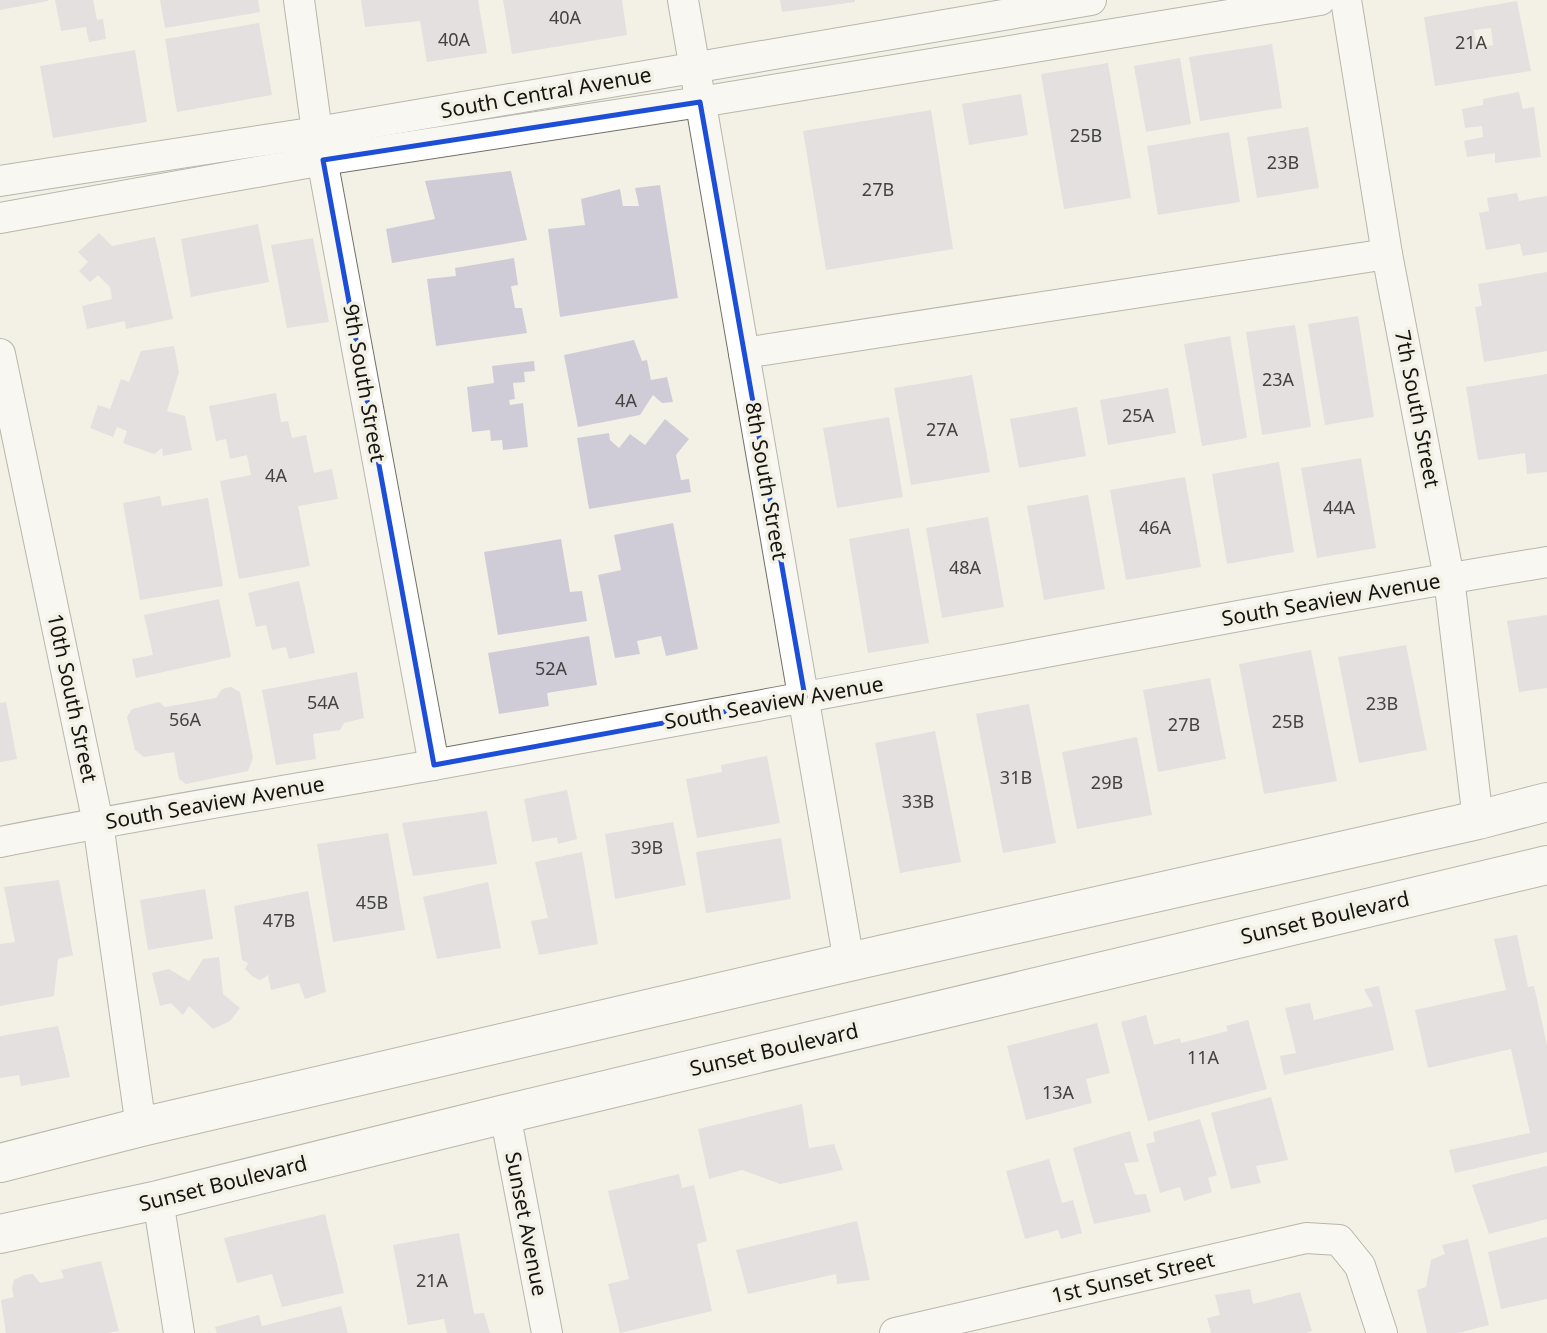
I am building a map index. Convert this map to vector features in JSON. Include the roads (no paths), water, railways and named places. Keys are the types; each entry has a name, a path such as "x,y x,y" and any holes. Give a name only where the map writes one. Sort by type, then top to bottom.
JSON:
{"main road":[{"path":"0,1163 141,1127 1547,802"},
{"name":"Sunset Boulevard","path":"0,1234 158,1200 505,1114 1547,865"}],"street":[{"name":"9th South Street","path":"299,0 320,146 434,765"},
{"name":"8th South Street","path":"683,0 849,962"},
{"name":"South Central Avenue","path":"0,181 320,146 695,68 1091,0"},
{"path":"0,218 320,146 700,102 1320,0"},
{"name":"7th South Street","path":"1346,0 1387,254 1449,578 1478,820"},
{"path":"744,353 1387,254"},
{"name":"10th South Street","path":"0,354 98,823 141,1127"},
{"name":"South Seaview Avenue","path":"0,842 1547,562"},
{"name":"Sunset Avenue","path":"505,1114 547,1333"},
{"path":"158,1200 179,1333"},
{"name":"1st Sunset Street","path":"895,1333 1306,1238 1339,1240 1360,1266 1382,1333"}]}
